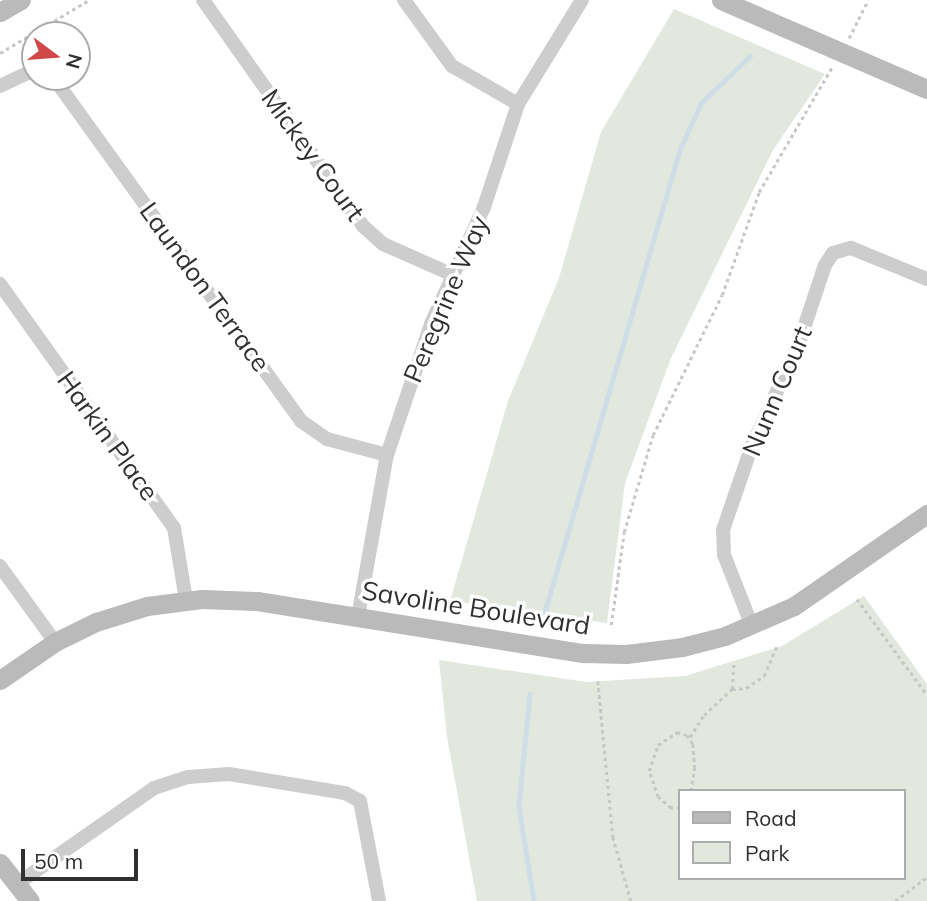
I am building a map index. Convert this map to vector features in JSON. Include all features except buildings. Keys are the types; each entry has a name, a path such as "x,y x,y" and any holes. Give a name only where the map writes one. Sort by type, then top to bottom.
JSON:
{"street":[{"path":"0,12 21,0"},
{"name":"Mickey Court","path":"203,0 363,226 383,244 453,275"},
{"path":"404,0 453,66 518,104"},
{"name":"Peregrine Way","path":"358,617 387,455 453,275 484,207 518,104 582,0"},
{"path":"721,0 926,86"},
{"path":"0,86 21,76"},
{"name":"Laundon Terrace","path":"63,91 301,421 327,439 387,455"},
{"name":"Nunn Court","path":"752,626 724,555 723,530 751,448 799,343 825,265 833,253 851,248 927,279"},
{"name":"Harkin Place","path":"0,284 174,528 186,600"},
{"name":"Savoline Boulevard","path":"0,680 55,642 125,613 186,600 257,601 606,654 682,647 752,626 810,598 927,514"},
{"path":"0,566 55,642"},
{"path":"17,884 154,788 188,777 229,774 345,793 360,801 379,901"},
{"path":"0,863 30,901"}],"path":[{"path":"0,53 89,0"},
{"path":"848,40 868,0"},
{"path":"611,625 624,532 653,435 722,295 759,192 829,74"},
{"path":"857,599 927,695"},
{"path":"691,789 695,767 690,737 704,715 733,689 746,688 764,676 777,646"},
{"path":"733,689 734,662"},
{"path":"598,681 613,837 631,901"},
{"path":"678,808 671,808 658,797 649,765 662,740 677,732 690,737"},
{"path":"895,901 927,877"}],"green space":[{"path":"674,9 825,74 773,150 671,358 625,483 607,623 450,601 508,401 559,278 601,132"},
{"path":"864,596 927,684 927,901 477,901 447,737 439,660 586,682 685,676 782,646"}],"waterway":[{"path":"544,614 681,147 701,103 750,56"},
{"path":"530,694 519,807 534,901"}]}
